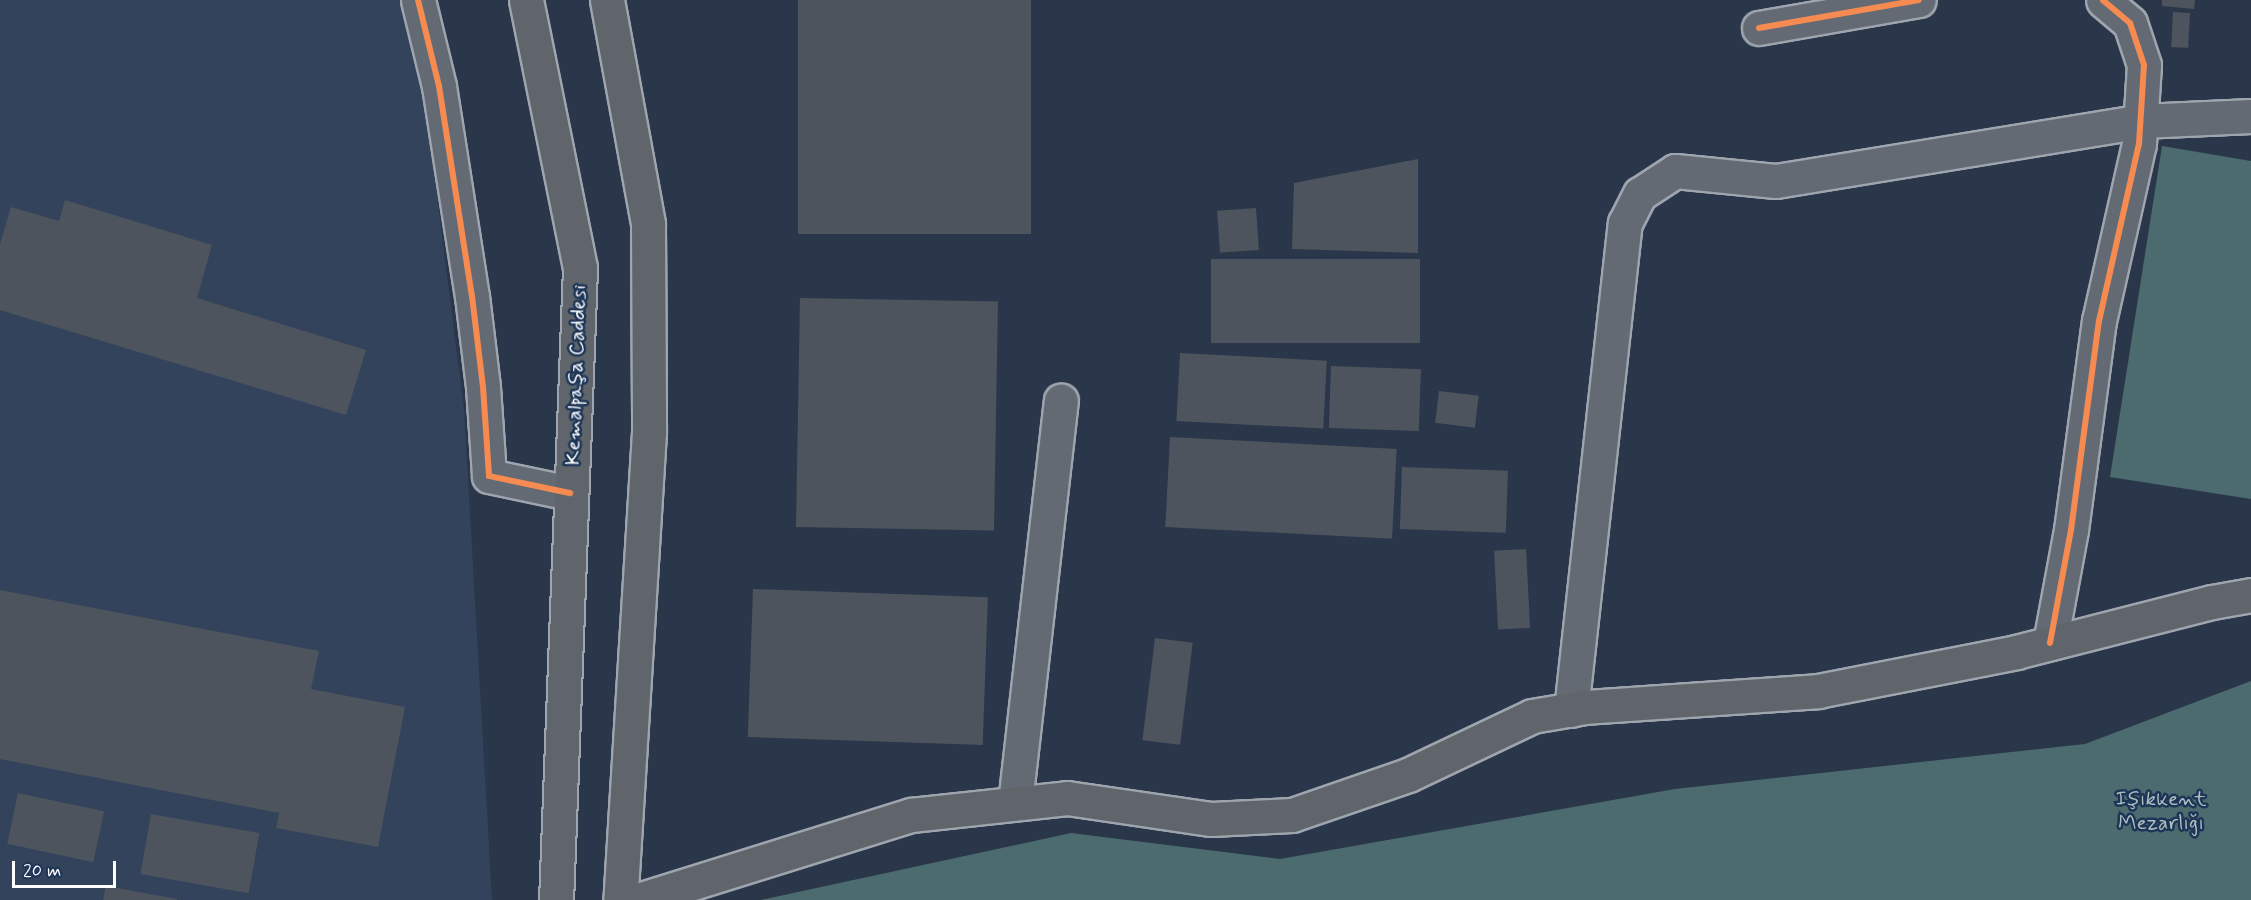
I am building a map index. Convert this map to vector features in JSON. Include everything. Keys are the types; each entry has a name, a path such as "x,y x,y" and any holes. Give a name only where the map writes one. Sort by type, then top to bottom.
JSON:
{"main road":[{"name":"Kemalpaşa Caddesi","path":"526,0 580,268 556,900"},
{"path":"607,0 648,224 649,432 620,900"},
{"path":"638,900 911,814 1067,798 1211,819 1292,815 1408,775 1532,716 1571,710 1818,691 2050,643 2212,602 2251,595"}],"street":[{"path":"418,0 439,86 472,296 483,387 489,476 570,493"},
{"path":"1759,28 1919,0"},
{"path":"2050,643 2072,530 2099,321 2139,144 2141,121 2144,65 2130,23 2103,0"},
{"path":"1571,710 1625,223 1640,194 1675,171 1776,181 2141,121 2251,116"},
{"path":"1015,804 1061,401"}],"shaded area":[{"path":"0,0 412,0 464,409 492,900 0,900"}],"green space":[{"path":"2162,146 2251,161 2251,499 2110,477"},
{"name":"Işıkkent Mezarlığı","path":"2251,681 2251,900 761,900 1071,833 1280,859 1675,789 2085,744"}],"building":[{"path":"798,0 1031,0 1031,234 798,234"},
{"path":"2162,0 2195,0 2194,9 2162,6"},
{"path":"2173,12 2190,13 2188,48 2171,47"},
{"path":"1418,159 1418,253 1292,249 1294,183"},
{"path":"65,200 212,245 197,298 366,350 346,415 0,310 0,244 11,207 59,221"},
{"path":"1256,208 1259,250 1220,253 1217,211"},
{"path":"1211,259 1420,259 1420,343 1211,343"},
{"path":"800,298 998,301 994,530 796,527"},
{"path":"1180,353 1327,361 1323,429 1176,421"},
{"path":"1331,366 1421,369 1419,431 1329,428"},
{"path":"1439,391 1479,396 1475,428 1435,423"},
{"path":"1170,437 1397,449 1392,539 1165,527"},
{"path":"1402,467 1508,471 1506,533 1400,529"},
{"path":"1526,549 1530,628 1498,630 1494,551"},
{"path":"753,589 988,597 983,745 748,737"},
{"path":"0,590 319,651 311,689 405,707 378,847 276,828 279,813 0,759"},
{"path":"1155,638 1193,643 1180,745 1142,740"},
{"path":"18,793 104,811 93,862 7,844"},
{"path":"151,814 259,833 249,893 140,874"},
{"path":"106,886 177,899 177,900 103,900"}],"cycle path":[{"path":"418,0 439,86 472,296 483,387 489,476 570,493"},
{"path":"1759,28 1919,0"},
{"path":"2050,643 2071,530 2099,321 2139,144 2144,65 2130,23 2103,0"}]}
